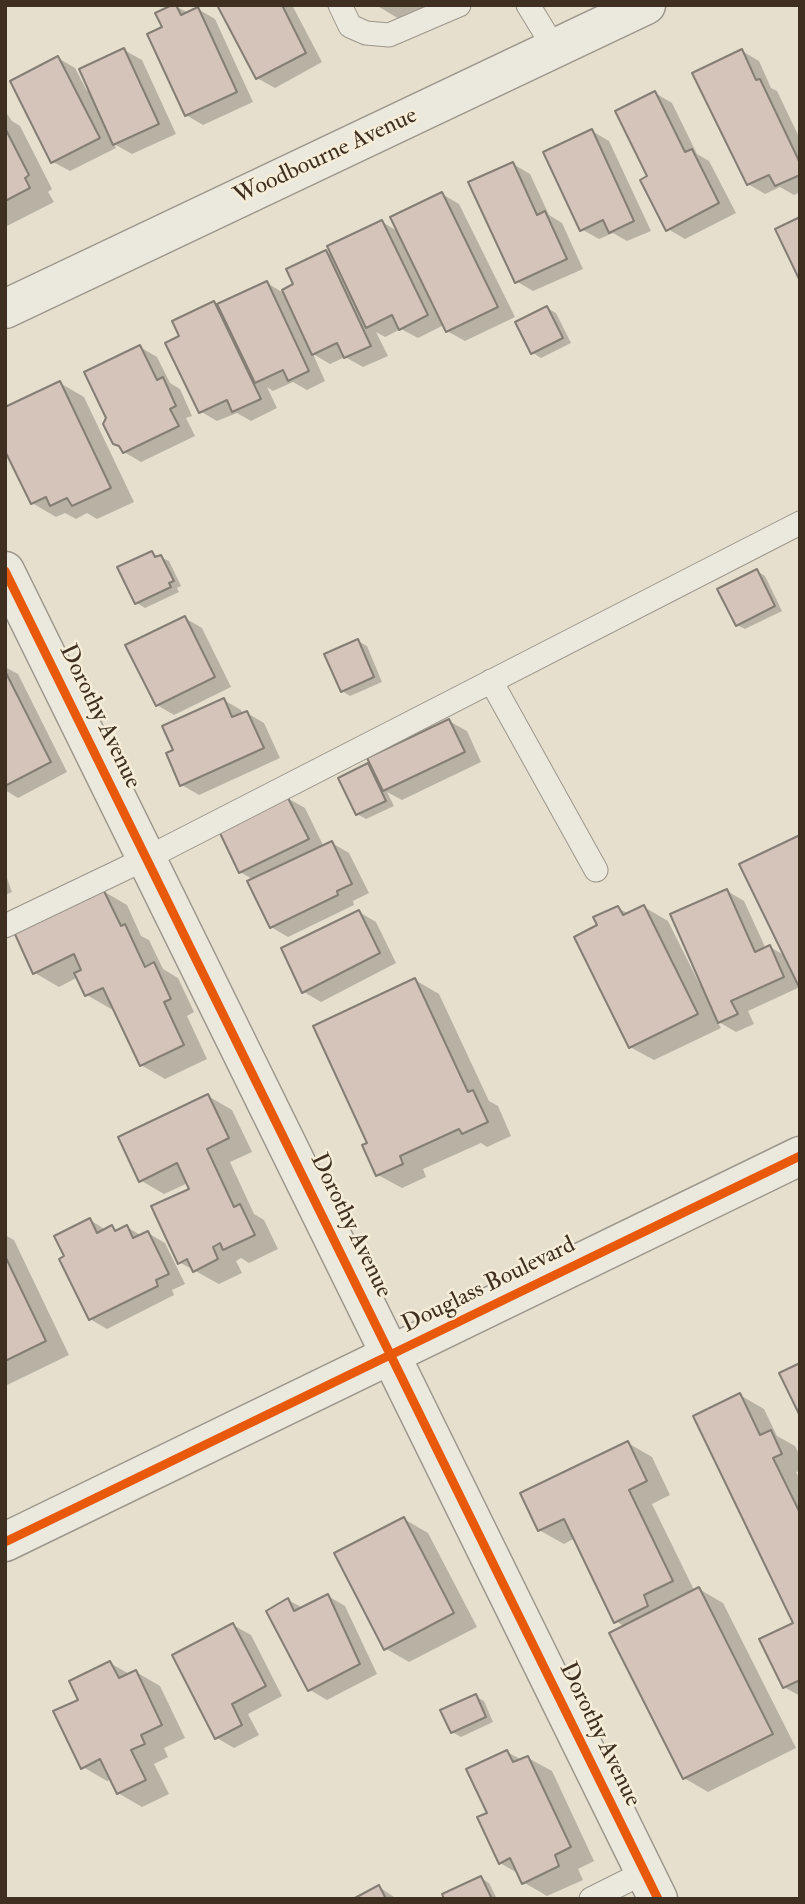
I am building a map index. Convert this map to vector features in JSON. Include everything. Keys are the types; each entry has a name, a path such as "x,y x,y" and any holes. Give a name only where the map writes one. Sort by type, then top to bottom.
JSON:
{"street":[{"name":"Woodbourne Avenue","path":"5,309 646,5"},
{"name":"Dorothy Avenue","path":"5,570 651,1885"},
{"name":"Douglass Boulevard","path":"5,1542 800,1156"}],"lane":[{"path":"340,5 350,26 366,33 388,35 459,5"},
{"path":"528,5 555,49"},
{"path":"5,926 147,858 800,523"},
{"path":"491,681 596,870"},
{"path":"591,1899 651,1885"}],"building":[{"path":"176,5 181,15 198,7 237,92 185,116 147,34 162,27 155,13"},
{"path":"217,5 282,5 306,53 256,79"},
{"path":"124,48 159,124 113,145 79,69"},
{"path":"742,49 756,80 760,79 800,163 800,175 775,186 769,175 747,185 692,73"},
{"path":"58,56 100,138 51,163 10,81"},
{"path":"655,91 685,152 692,149 719,203 666,231 640,180 647,176 615,111"},
{"path":"5,128 29,175 25,178 30,188 5,201"},
{"path":"592,129 634,221 609,233 603,220 580,231 543,152"},
{"path":"513,162 537,215 545,211 567,259 515,283 468,182"},
{"path":"442,192 498,307 446,332 390,217"},
{"path":"800,217 800,281 775,229"},
{"path":"382,220 428,315 399,330 392,315 366,328 327,246"},
{"path":"326,250 371,346 344,358 337,343 312,355 282,290 293,284 286,269"},
{"path":"267,281 309,371 288,381 283,370 255,383 217,304"},
{"path":"214,301 261,399 232,412 227,400 199,413 165,343 179,336 172,321"},
{"path":"547,306 563,338 531,354 515,322"},
{"path":"140,345 157,380 163,377 176,406 170,409 179,426 123,453 119,446 113,444 103,424 106,418 84,372"},
{"path":"60,381 111,488 72,506 67,498 50,506 46,497 31,504 5,451 5,407"},
{"path":"152,551 155,557 161,555 174,581 169,583 171,587 135,604 117,567"},
{"path":"757,569 775,606 736,626 717,589"},
{"path":"185,616 215,677 156,706 125,645"},
{"path":"358,639 374,677 341,692 324,654"},
{"path":"5,671 51,762 5,786"},
{"path":"224,698 232,717 247,711 264,748 180,786 166,753 173,750 162,726"},
{"path":"449,719 465,752 383,791 367,758"},
{"path":"368,763 386,801 356,815 338,778"},
{"path":"287,796 309,839 239,873 218,829"},
{"path":"800,835 800,989 739,864"},
{"path":"332,841 352,884 337,891 338,895 270,928 247,881"},
{"path":"103,889 121,926 125,924 145,967 154,962 171,999 164,1002 184,1045 140,1066 103,988 85,996 74,973 81,970 74,954 33,974 14,932"},
{"path":"727,889 755,952 770,945 784,977 731,1001 738,1014 718,1023 670,914"},
{"path":"644,905 698,1014 629,1048 574,937 597,925 593,917 618,906 623,915"},
{"path":"359,910 380,953 302,993 281,948"},
{"path":"415,978 468,1092 473,1090 488,1122 462,1134 459,1129 400,1156 403,1164 376,1176 362,1145 367,1143 313,1026"},
{"path":"208,1094 229,1138 207,1149 234,1207 240,1204 255,1235 223,1250 220,1243 213,1247 218,1259 193,1272 187,1259 178,1264 151,1206 189,1189 177,1163 139,1182 118,1137"},
{"path":"90,1218 97,1233 112,1225 115,1231 127,1225 133,1238 148,1231 169,1274 156,1280 158,1286 89,1320 59,1259 64,1256 54,1236"},
{"path":"5,1256 46,1341 5,1361"},
{"path":"800,1363 800,1416 779,1373"},
{"path":"740,1393 760,1435 771,1430 782,1454 773,1458 800,1513 800,1680 783,1688 759,1639 793,1623 693,1416"},
{"path":"628,1441 647,1481 629,1490 673,1581 644,1595 648,1606 614,1623 564,1519 538,1531 520,1493"},
{"path":"404,1517 454,1613 384,1650 334,1553"},
{"path":"699,1587 773,1734 683,1779 609,1633"},
{"path":"328,1594 360,1664 308,1691 266,1611 288,1598 294,1611"},
{"path":"233,1623 266,1686 232,1704 242,1725 215,1739 172,1655"},
{"path":"110,1661 119,1678 136,1670 162,1725 141,1735 145,1744 131,1750 146,1780 117,1794 100,1759 81,1769 53,1711 78,1700 69,1681"},
{"path":"476,1694 486,1717 451,1733 440,1710"},
{"path":"507,1750 513,1762 528,1756 571,1847 555,1855 559,1866 522,1884 510,1858 499,1864 477,1817 487,1813 466,1769"},
{"path":"481,1876 492,1899 444,1899 442,1894"},
{"path":"379,1885 386,1899 353,1899"}],"cycle path":[{"path":"5,571 658,1899"},
{"path":"5,1542 800,1156"}]}
